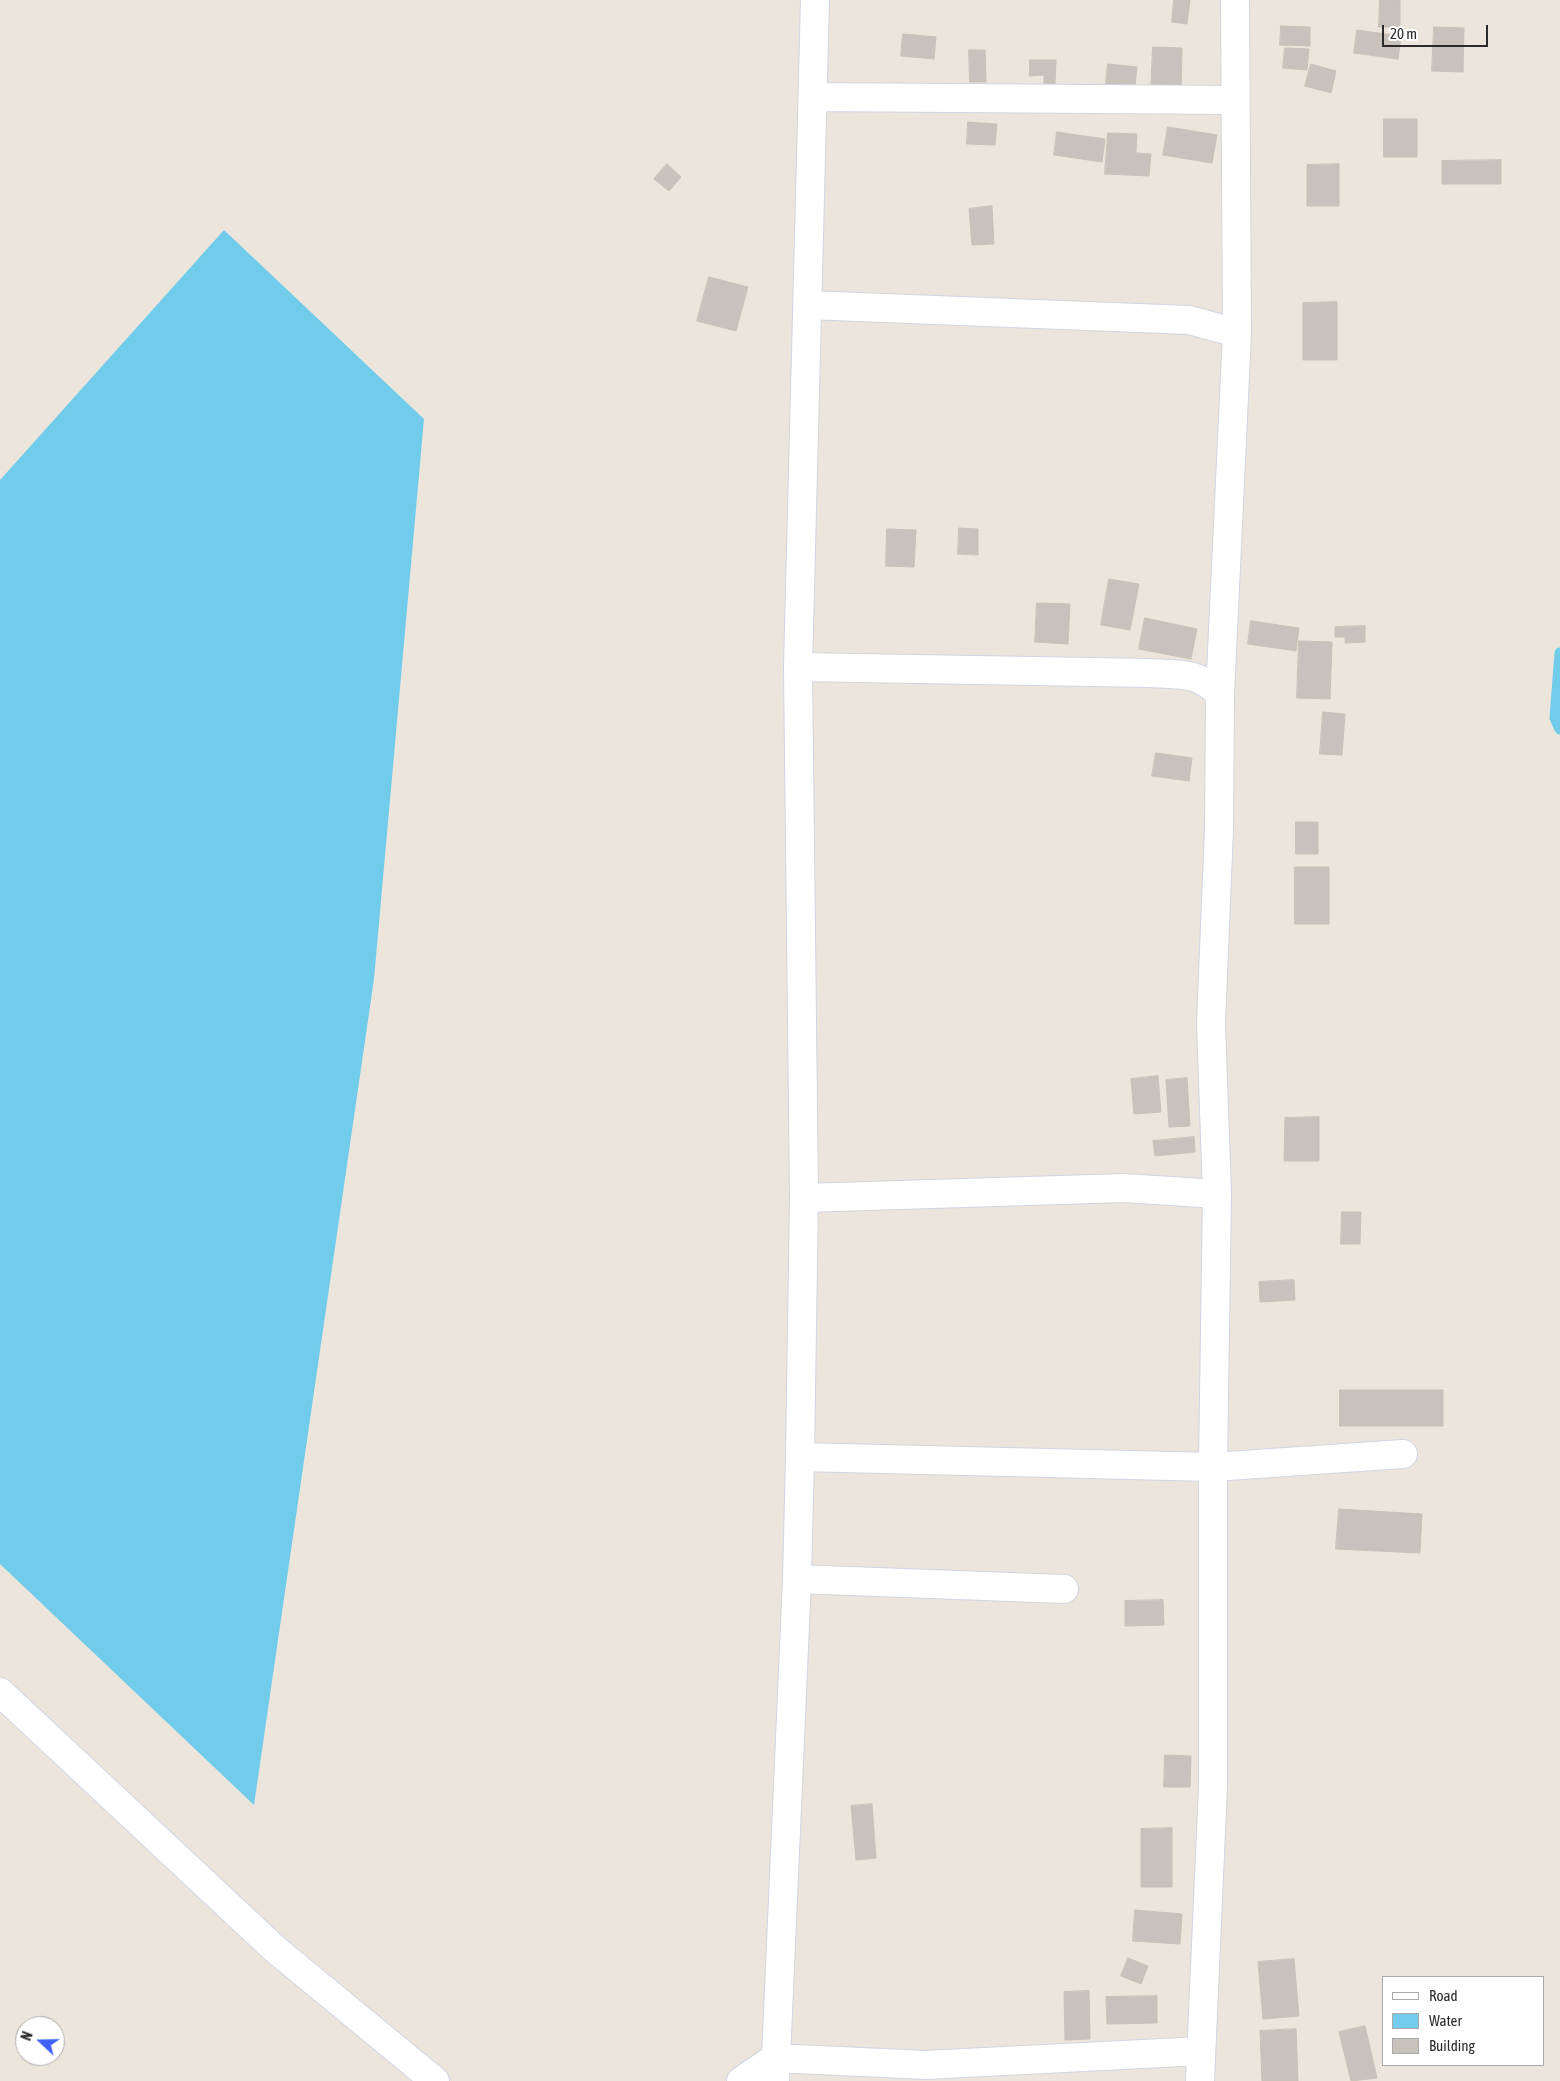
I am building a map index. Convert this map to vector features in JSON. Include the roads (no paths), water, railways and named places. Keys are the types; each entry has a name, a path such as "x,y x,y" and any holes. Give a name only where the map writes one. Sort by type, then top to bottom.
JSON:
{"street":[{"path":"775,2069 797,1579 800,1457 804,1198 798,667 815,0"},
{"path":"1200,2081 1213,1786 1217,1194 1211,1023 1219,829 1220,694 1237,333 1234,0"},
{"path":"813,97 1235,100"},
{"path":"808,305 1189,320 1237,333"},
{"path":"798,667 1150,673 1194,676 1208,683 1220,694"},
{"path":"804,1198 1124,1188 1217,1194"},
{"path":"800,1457 1214,1467 1403,1454"},
{"path":"797,1579 1064,1589"},
{"path":"0,1692 276,1950 434,2081"},
{"path":"741,2081 775,2069 926,2065 1201,2051"}],"water":[{"path":"224,230 424,419 374,979 254,1805 0,1564 0,480"}],"waterway":[{"path":"1560,653 1555,718 1560,729"}]}
